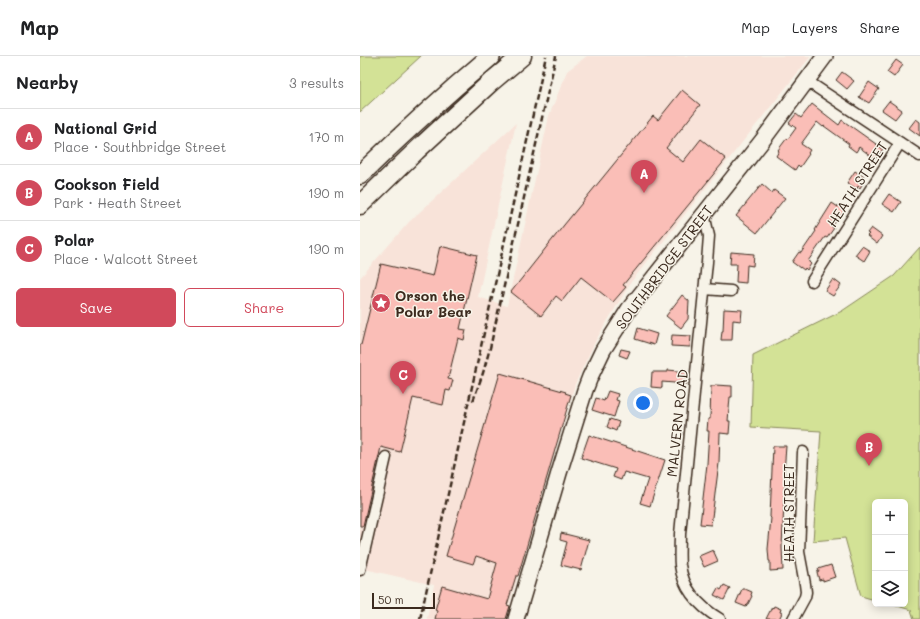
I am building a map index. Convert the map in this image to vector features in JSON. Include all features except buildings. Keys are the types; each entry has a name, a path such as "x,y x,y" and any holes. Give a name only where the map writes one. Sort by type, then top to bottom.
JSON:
{"highway":[{"path":"360,176 400,136 459,82 491,56"},
{"path":"360,205 491,82 520,58"}],"main road":[{"name":"SOUTHBRIDGE STREET","path":"516,619 563,458 585,390 603,350 629,309 762,141 825,56"}],"street":[{"path":"807,81 920,156"},
{"name":"HEATH STREET","path":"812,280 900,143"},
{"name":"MALVERN ROAD","path":"704,214 709,236 679,555 684,580 691,594 704,608 720,619"},
{"path":"704,289 731,291"},
{"name":"HEATH STREET","path":"793,619 805,597 806,592 799,552 802,452"},
{"path":"361,564 386,457"}],"shaded area":[{"path":"587,56 811,56 631,282 596,340 575,384 505,619 427,619 434,585 360,568 360,278 409,222 516,123 478,297 507,306 549,116 567,71"}],"green space":[{"path":"360,56 421,56 360,112"},
{"path":"920,247 920,619 914,619 911,610 900,607 908,607 908,499 872,499 872,599 861,596 845,538 813,541 821,431 751,427 753,355 842,311 894,276"}],"railway":[{"path":"420,619 546,56"},
{"path":"473,401 490,348 556,56"}],"place":[{"name":"National Grid","path":"644,193"},
{"name":"Orson the Polar Bear","path":"381,303"},
{"name":"Polar","path":"403,394"},
{"name":"Cookson Field","path":"869,466"}]}
